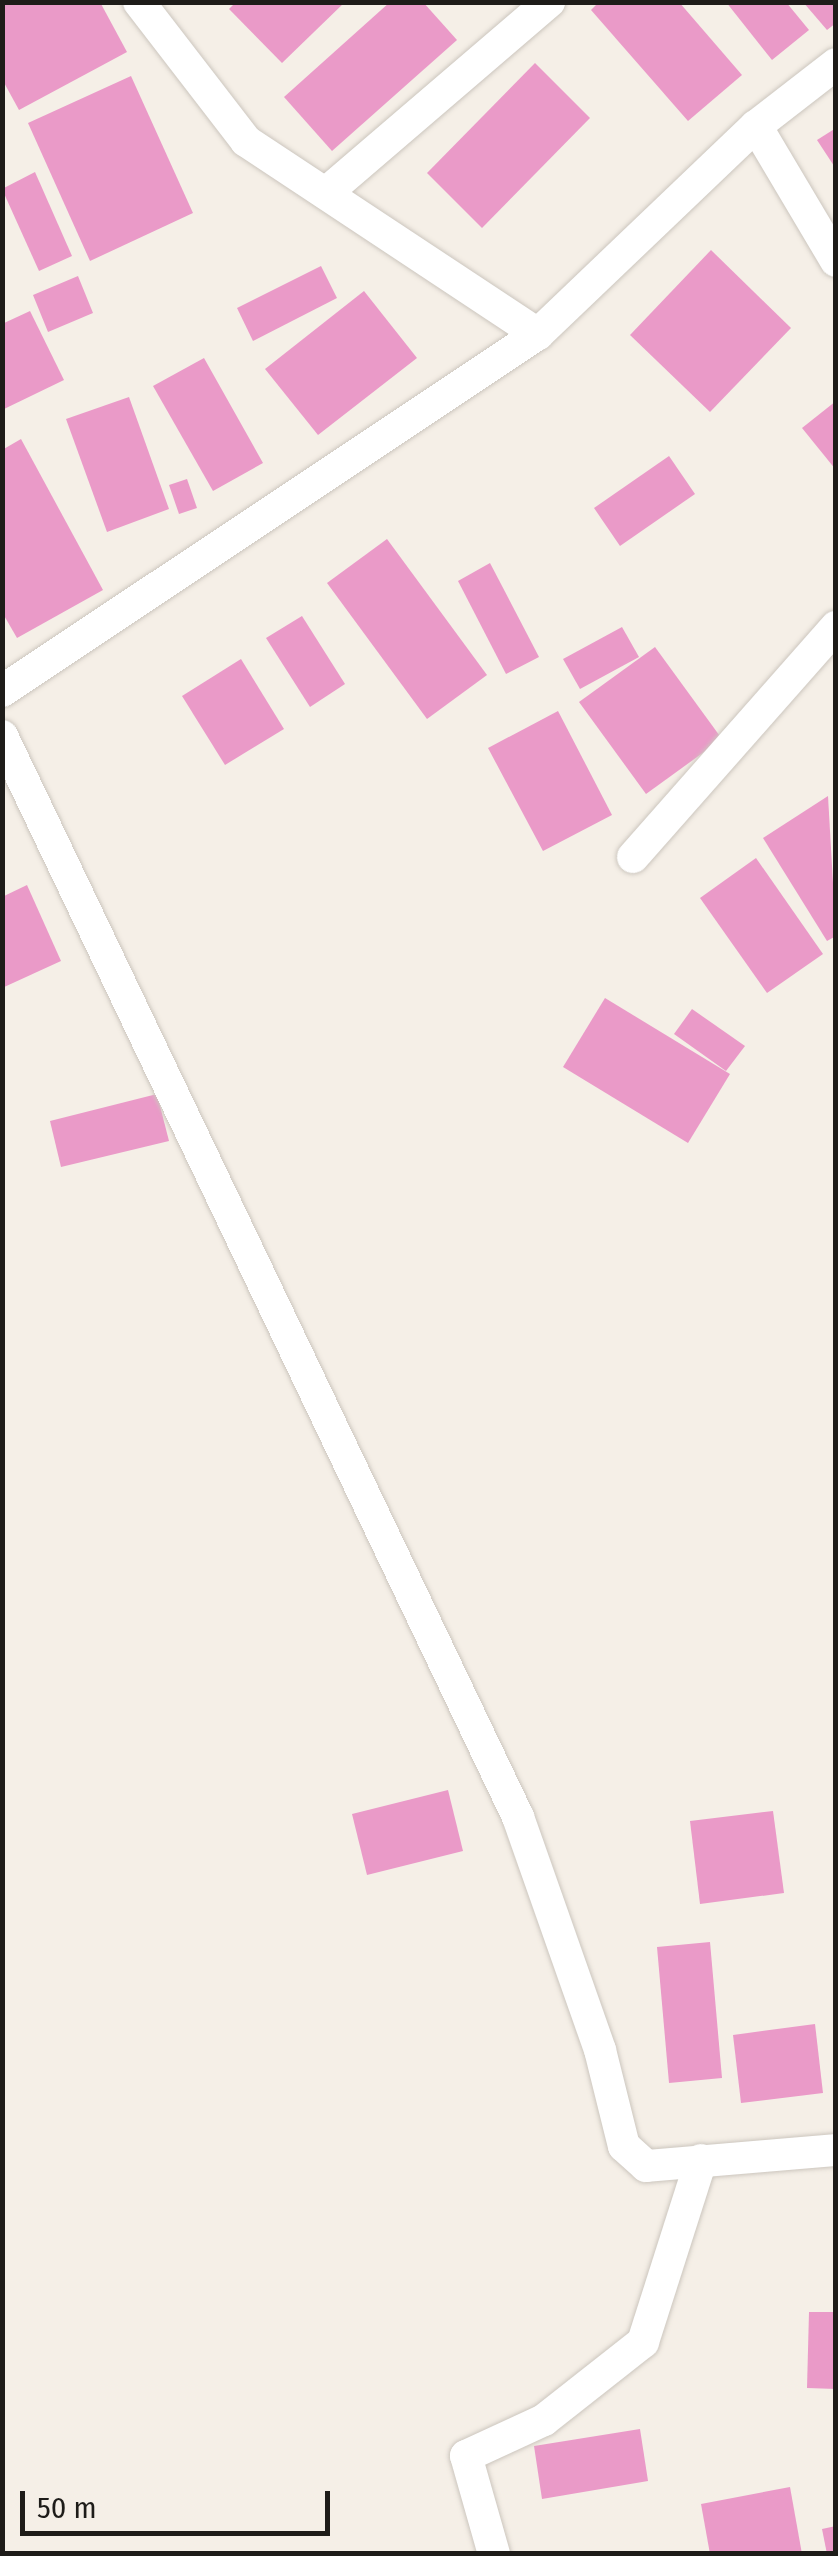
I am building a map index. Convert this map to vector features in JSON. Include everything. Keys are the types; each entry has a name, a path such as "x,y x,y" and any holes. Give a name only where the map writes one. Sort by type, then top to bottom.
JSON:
{"street":[{"path":"139,2 246,141 538,334"},
{"path":"326,193 549,2"},
{"path":"2,691 538,334 756,126 836,64"},
{"path":"756,126 836,262"},
{"path":"633,858 836,627"},
{"path":"2,736 518,1817 600,2050 624,2146 646,2166 836,2150"},
{"path":"494,2554 466,2456 544,2420 643,2342 701,2160"}],"building":[{"path":"2,2 100,2 127,52 19,110 2,79"},
{"path":"236,2 345,2 282,63 229,9"},
{"path":"390,2 423,2 457,40 332,151 284,97"},
{"path":"599,2 679,2 742,75 688,121 591,10"},
{"path":"726,2 786,2 809,30 772,60"},
{"path":"803,2 836,2 836,23 827,30"},
{"path":"535,63 590,118 482,228 427,173"},
{"path":"131,76 193,213 90,261 28,123"},
{"path":"836,128 836,169 817,140"},
{"path":"35,172 72,256 39,271 2,189"},
{"path":"711,250 791,328 710,412 630,335"},
{"path":"321,266 337,298 253,341 237,308"},
{"path":"78,276 93,313 48,332 33,295"},
{"path":"364,291 417,358 318,435 265,369"},
{"path":"30,311 64,380 2,410 2,324"},
{"path":"204,358 263,463 213,491 153,386"},
{"path":"129,397 169,509 107,532 66,419"},
{"path":"836,401 836,470 802,428"},
{"path":"21,439 103,590 17,638 2,612 2,450"},
{"path":"669,456 695,494 620,546 594,508"},
{"path":"187,479 197,508 179,514 169,485"},
{"path":"387,539 487,675 427,719 327,583"},
{"path":"490,563 539,657 506,674 458,581"},
{"path":"302,616 345,684 310,707 266,638"},
{"path":"622,627 639,657 580,689 563,659"},
{"path":"655,647 722,739 646,794 579,702"},
{"path":"241,659 284,729 225,765 182,696"},
{"path":"558,711 612,815 543,851 488,748"},
{"path":"828,796 836,936 827,941 763,838"},
{"path":"756,858 823,954 767,993 700,898"},
{"path":"27,885 61,961 2,988 2,897"},
{"path":"605,998 730,1074 688,1143 563,1067"},
{"path":"692,1009 745,1046 726,1071 674,1034"},
{"path":"157,1094 169,1141 61,1167 50,1121"},
{"path":"448,1790 463,1851 367,1875 352,1814"},
{"path":"773,1811 784,1893 700,1904 690,1821"},
{"path":"710,1942 722,2078 669,2083 657,1947"},
{"path":"815,2024 823,2093 741,2103 733,2035"},
{"path":"809,2312 836,2312 836,2389 807,2388"},
{"path":"640,2429 648,2481 542,2499 534,2446"},
{"path":"790,2487 802,2554 710,2554 701,2504"},
{"path":"836,2526 836,2554 827,2554 822,2529"}]}
